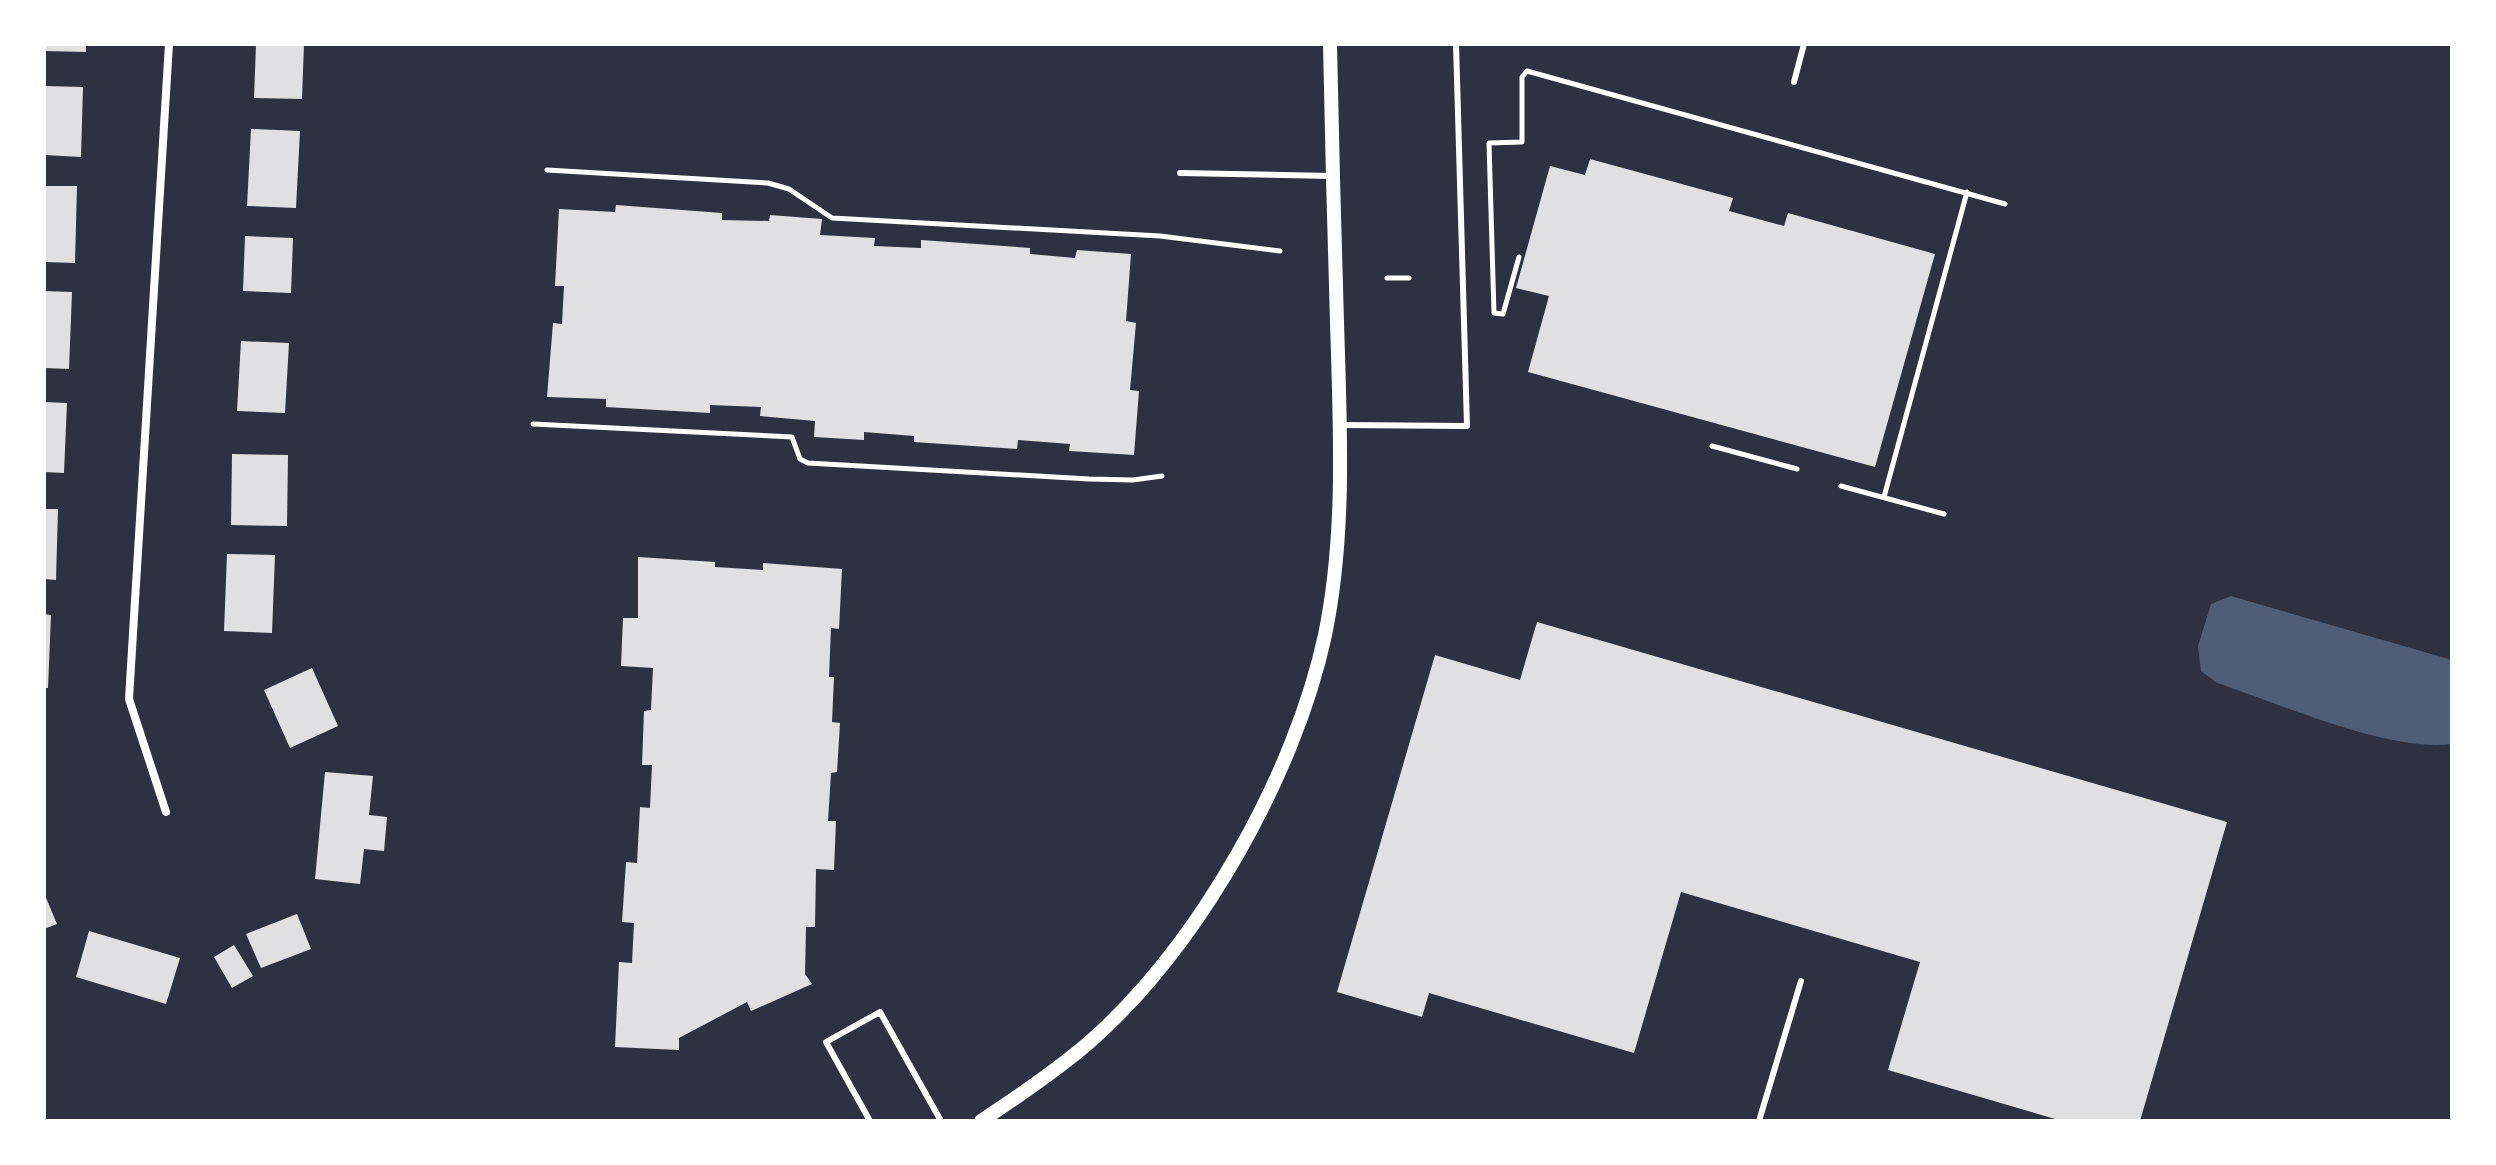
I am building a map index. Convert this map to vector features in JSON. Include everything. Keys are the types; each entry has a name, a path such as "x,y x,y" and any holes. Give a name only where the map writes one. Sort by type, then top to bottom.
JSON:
{"street":[{"path":"166,812 129,699 169,44"},
{"path":"981,1121 1093,1038 1134,997 1210,897 1248,836 1282,768 1325,636 1335,570 1340,425 1330,44"}],"lane":[{"path":"1340,425 1467,426 1456,44"},
{"path":"1794,82 1804,44"},
{"path":"1180,173 1332,176"},
{"path":"1759,1121 1801,981"},
{"path":"870,1121 826,1042 880,1012 941,1121"}],"path":[{"path":"1519,257 1503,314 1494,313 1489,143 1522,142 1522,77 1527,71 2005,204"},
{"path":"547,170 768,183 789,189 832,218 1160,236 1280,251"},
{"path":"1884,497 1967,192"},
{"path":"1387,278 1409,278"},
{"path":"533,424 792,437 800,459 808,463 1089,479 1148,480 1162,476"},
{"path":"1712,446 1797,469"},
{"path":"1841,486 1944,514"}],"water":[{"path":"2231,596 2452,660 2452,744 2426,745 2366,734 2217,683 2201,671 2198,646 2211,604"}],"building":[{"path":"44,44 86,44 86,52 44,51"},
{"path":"256,44 304,44 302,99 254,98"},
{"path":"44,86 83,87 81,157 44,155"},
{"path":"251,129 300,131 296,208 247,206"},
{"path":"1590,159 1733,198 1729,211 1784,226 1788,213 1935,254 1875,467 1528,372 1549,296 1516,288 1550,166 1585,175"},
{"path":"44,186 77,186 75,263 44,262"},
{"path":"616,205 722,213 722,220 769,221 770,215 822,219 820,235 875,238 874,246 921,248 921,240 1030,248 1030,254 1075,258 1077,250 1131,254 1126,321 1136,323 1130,390 1139,391 1134,455 1069,451 1070,444 1018,440 1017,449 914,442 914,436 864,432 864,440 814,437 815,421 760,416 761,407 710,405 710,413 606,407 606,399 547,397 553,323 562,324 564,286 555,286 559,209 615,212"},
{"path":"245,236 293,238 291,293 243,291"},
{"path":"44,291 72,292 69,369 44,368"},
{"path":"241,341 289,343 285,413 237,411"},
{"path":"44,402 67,403 64,473 44,472"},
{"path":"232,454 288,455 287,526 231,525"},
{"path":"44,509 58,509 56,580 44,579"},
{"path":"227,554 275,555 272,633 224,631"},
{"path":"638,557 715,562 715,567 763,570 763,563 842,569 839,629 831,628 829,677 834,677 832,722 840,723 837,772 831,773 828,821 836,821 834,870 816,869 815,927 806,927 805,974 812,984 751,1011 747,1002 679,1038 679,1050 615,1047 619,962 632,963 634,923 622,922 626,862 637,863 640,807 650,808 652,765 642,765 644,711 651,710 653,668 621,666 623,618 638,618"},
{"path":"44,614 51,615 48,688 44,688"},
{"path":"1537,622 2227,822 2140,1121 2062,1121 1888,1070 1920,962 1681,892 1634,1053 1429,993 1422,1017 1337,992 1435,655 1520,680"},
{"path":"312,668 338,726 290,748 264,690"},
{"path":"325,772 373,776 369,815 387,817 384,851 364,849 360,884 315,879"},
{"path":"44,893 57,924 44,929"},
{"path":"297,914 311,949 261,968 246,934"},
{"path":"89,931 180,958 166,1004 76,977"},
{"path":"234,945 253,976 232,988 214,957"}]}
